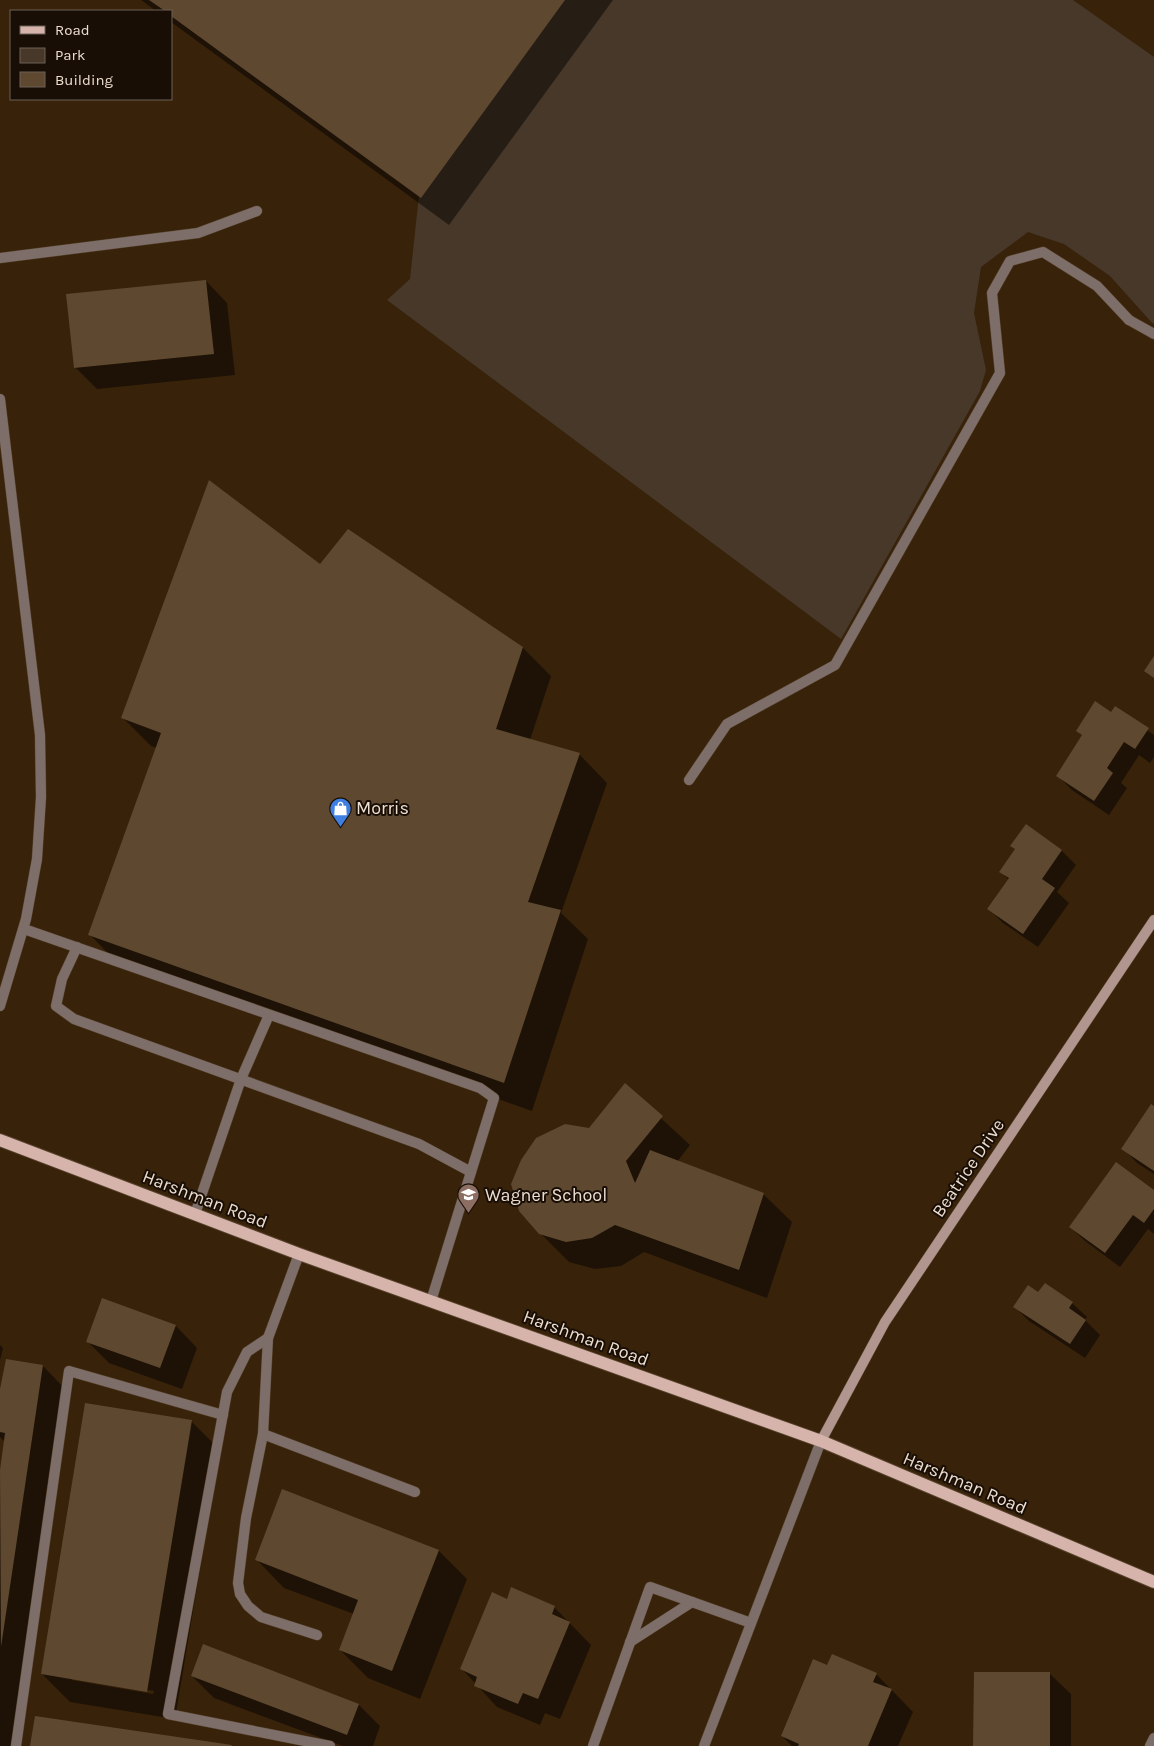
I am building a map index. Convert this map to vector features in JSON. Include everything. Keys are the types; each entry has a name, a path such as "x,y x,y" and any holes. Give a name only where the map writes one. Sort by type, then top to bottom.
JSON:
{"main road":[{"name":"Harshman Road","path":"0,1140 299,1254 821,1441 1154,1582"}],"street":[{"path":"0,258 198,233 257,211"},
{"path":"690,780 727,724 835,665 1000,373 992,293 1010,261 1044,252 1097,286 1129,320 1154,334"},
{"path":"0,399 40,735 41,797 37,858 24,928 0,1006"},
{"name":"Beatrice Drive","path":"821,1441 885,1322 1154,920"},
{"path":"24,928 480,1088 494,1098 431,1301"},
{"path":"77,947 62,979 56,1006 74,1019 419,1144 471,1172"},
{"path":"195,1214 241,1079 269,1015"},
{"path":"299,1254 268,1338 263,1434 246,1518 238,1583 240,1594 248,1606 261,1617 317,1635"},
{"path":"268,1338 247,1352 227,1392 168,1714 330,1746"},
{"path":"16,1746 69,1371 223,1415"},
{"path":"263,1434 414,1492"},
{"path":"704,1746 821,1441"},
{"path":"593,1746 650,1587 751,1623"},
{"path":"630,1642 692,1602"},
{"path":"1150,1746 1154,1738"}],"green space":[{"path":"556,0 1073,0 1154,57 1153,324 1110,276 1064,244 1028,232 981,267 974,313 986,370 980,391 841,639 387,300 410,279 420,186"}],"building":[{"path":"149,0 565,0 421,198 172,17 172,10 164,10"},
{"path":"206,280 214,354 74,368 66,294"},
{"name":"Morris","path":"209,480 320,564 348,529 523,647 496,729 580,753 528,902 561,910 504,1083 88,935 161,733 121,718"},
{"path":"1154,656 1154,678 1144,671"},
{"path":"1095,701 1111,712 1115,706 1149,728 1135,749 1124,742 1107,768 1113,773 1094,801 1056,776 1082,735 1076,731"},
{"path":"1026,824 1062,850 1042,879 1055,888 1023,934 987,909 1009,878 999,872 1015,849 1010,846"},
{"path":"625,1083 663,1116 626,1161 635,1183 650,1150 764,1193 739,1270 615,1225 592,1238 566,1242 539,1234 519,1211 511,1184 521,1160 536,1138 565,1124 589,1128"},
{"path":"1151,1104 1154,1106 1154,1171 1121,1149"},
{"path":"1116,1162 1154,1190 1154,1209 1144,1223 1133,1215 1105,1253 1069,1227"},
{"path":"1045,1283 1073,1302 1069,1308 1086,1320 1070,1344 1013,1307 1028,1285 1038,1292"},
{"path":"102,1298 176,1325 160,1368 86,1342"},
{"path":"6,1359 43,1365 1,1647 0,1470 5,1433 0,1432 0,1389"},
{"path":"85,1403 192,1420 147,1692 41,1674"},
{"path":"282,1489 439,1550 392,1671 339,1650 358,1600 255,1560"},
{"path":"511,1587 555,1606 552,1614 570,1622 538,1699 523,1693 518,1704 474,1686 477,1677 460,1669 492,1592 507,1599"},
{"path":"203,1644 359,1704 347,1735 191,1676"},
{"path":"832,1654 877,1673 873,1682 892,1689 868,1746 798,1746 799,1744 781,1736 813,1659 827,1665"},
{"path":"974,1672 1050,1672 1050,1746 973,1746"},
{"path":"35,1716 232,1745 30,1746"}],"place":[{"name":"Morris","path":"340,827"},
{"name":"Wagner School","path":"469,1214"}]}
